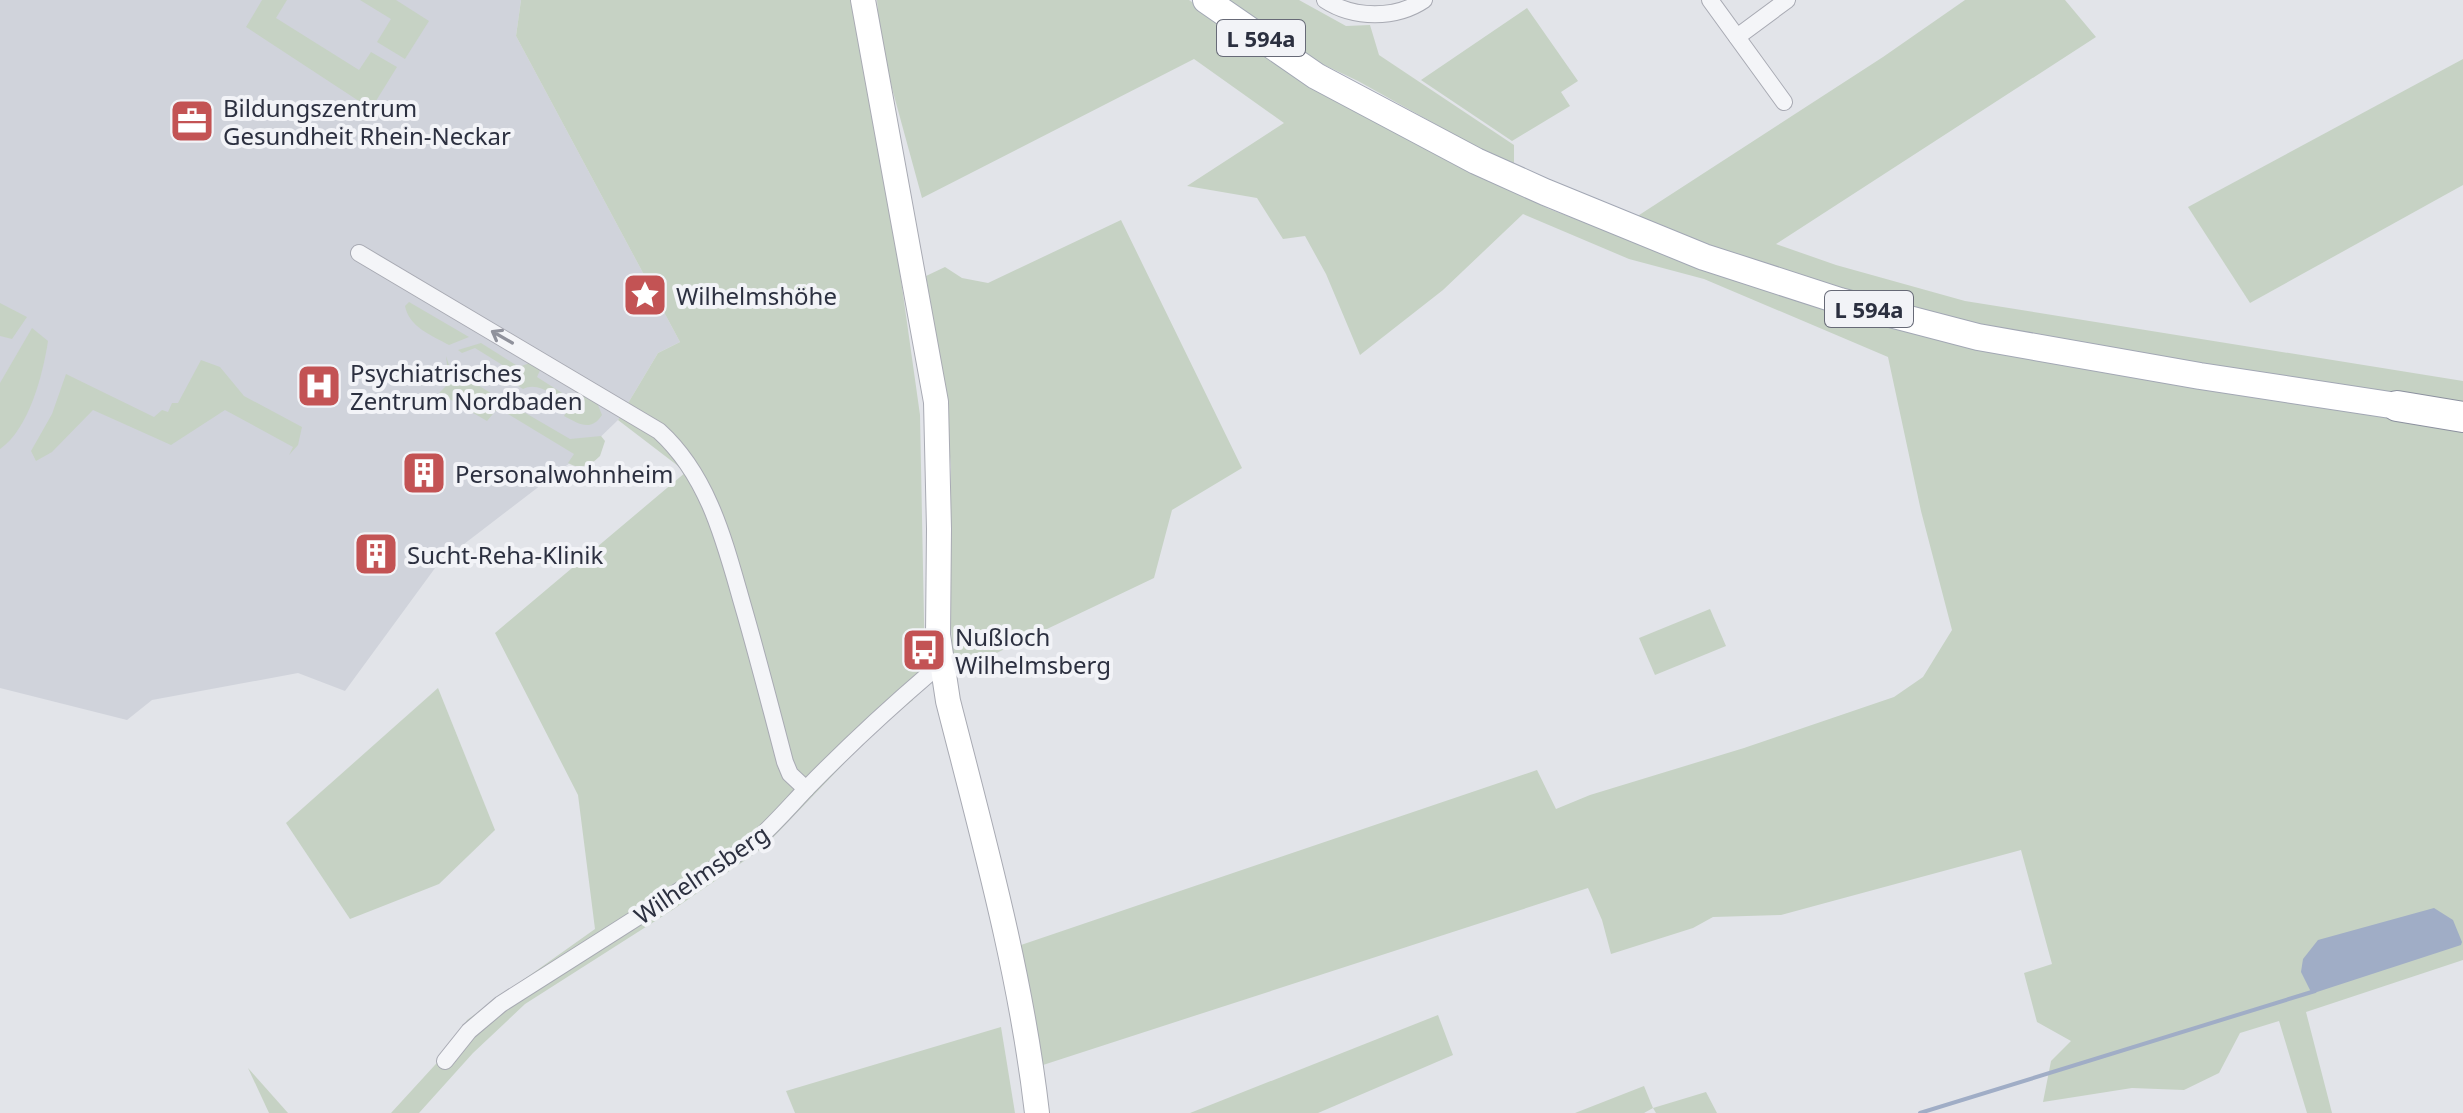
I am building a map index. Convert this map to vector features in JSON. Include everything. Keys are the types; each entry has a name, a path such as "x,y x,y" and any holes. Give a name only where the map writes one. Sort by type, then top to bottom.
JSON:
{"highway":[{"name":"L 594a","path":"2397,406 2463,417"}],"main road":[{"path":"863,0 936,402 938,635 941,666 1006,926 1032,1063 1037,1113"},
{"name":"L 594a","path":"1206,0 1316,76 1371,107 1476,161 1704,257 1840,301 1978,337 2200,376 2397,406"}],"street":[{"path":"1325,0 1358,13 1390,14 1410,9 1424,0"},
{"path":"1737,37 1787,0"},
{"path":"1712,1 1784,102"},
{"path":"359,253 659,431 674,445 700,482 731,564 785,762 790,774 806,789"},
{"name":"Wilhelmsberg","path":"445,1061 469,1031 501,1004 751,845 906,694 941,666"}],"shaded area":[{"name":"Psychiatrisches Zentrum Nordbaden","path":"0,0 521,0 516,36 680,342 658,353 618,420 588,449 438,564 345,691 298,673 152,700 127,720 0,688"}],"green space":[{"path":"262,0 287,0 276,18 359,70 371,52 397,67 371,109 246,27"},
{"path":"360,0 396,0 429,21 405,59 377,42 391,19"},
{"path":"521,0 852,0 895,237 920,415 925,670 898,692 913,700 879,727 763,848 525,1004 473,1053 419,1113 391,1113 456,1042 467,1020 595,929 578,795 495,633 686,472 618,420 658,353 680,342 516,36"},
{"path":"877,0 1189,0 1290,68 1481,176 1549,209 1696,265 2463,426 2463,960 2306,1012 2332,1113 2307,1113 2279,1021 2240,1033 2219,1073 2184,1090 2132,1088 2043,1102 2051,1061 2071,1041 2037,1022 2024,973 2052,964 2021,850 1781,915 1713,917 1693,928 1611,954 1602,920 1588,888 1043,1065 1021,945 1537,770 1556,809 1590,795 1744,748 1894,697 1923,677 1952,630 1921,511 1888,357 1704,279 1629,259 1523,214 1443,290 1360,355 1326,274 1305,236 1283,239 1257,198 1187,186 1284,123 1194,59 922,198 881,48"},
{"path":"1221,0 1299,0 1346,26 1370,25 1379,55 1514,145 1514,168 1316,61"},
{"path":"1965,0 2065,0 2096,37 1776,244 1836,265 1965,301 2463,381 2463,404 2312,383 1986,326 1867,296 1709,247 1633,219 1883,57"},
{"path":"1527,8 1578,81 1561,92 1570,106 1512,141 1421,80"},
{"path":"2463,59 2463,185 2250,303 2188,207"},
{"path":"1121,220 1242,468 1172,510 1154,578 965,668 954,668 949,598 951,467 941,363 926,276 945,267 962,278 988,283"},
{"path":"409,302 469,337 449,345 428,334 411,320 405,306"},
{"path":"0,303 27,317 12,339 0,336"},
{"path":"32,328 48,341 42,369 27,415 0,449 0,383"},
{"path":"481,343 519,367 532,362 541,368 537,377 570,398 582,391 596,400 602,415 589,425 575,422 564,416 570,406 553,395 541,388 523,389 515,384 520,376 475,348 462,353 458,350"},
{"path":"446,356 450,368 507,403 513,394 519,398 522,411 570,439 601,436 605,441 600,456 585,466 572,465 568,463 574,454 498,408 487,421 439,393 449,383"},
{"path":"201,360 220,367 244,396 302,427 298,445 289,455 293,447 225,410 171,445 93,410 52,452 36,461 31,451 52,414 66,374 154,417 162,410 168,412 172,403 178,403"},
{"path":"1710,609 1726,646 1655,675 1639,638"},
{"path":"438,688 495,830 439,884 350,919 286,823"},
{"path":"1438,1015 1453,1055 1318,1113 1190,1113"},
{"path":"1001,1027 1015,1113 795,1113 786,1091"},
{"path":"248,1068 288,1113 269,1113"},
{"path":"1644,1086 1653,1108 1644,1113 1575,1113"},
{"path":"1706,1092 1717,1113 1656,1113 1653,1108"}],"water":[{"path":"2434,908 2453,920 2461,945 2311,992 2301,972 2303,959 2318,940"}],"waterway":[{"path":"1920,1113 2315,991"}],"place":[{"name":"Bildungszentrum Gesundheit Rhein-Neckar","path":"192,121"},
{"name":"Wilhelmshöhe","path":"645,295"},
{"name":"Psychiatrisches Zentrum Nordbaden","path":"319,386"},
{"name":"Personalwohnheim","path":"424,473"},
{"name":"Sucht-Reha-Klinik","path":"376,554"},
{"name":"Nußloch Wilhelmsberg","path":"924,650"}]}
